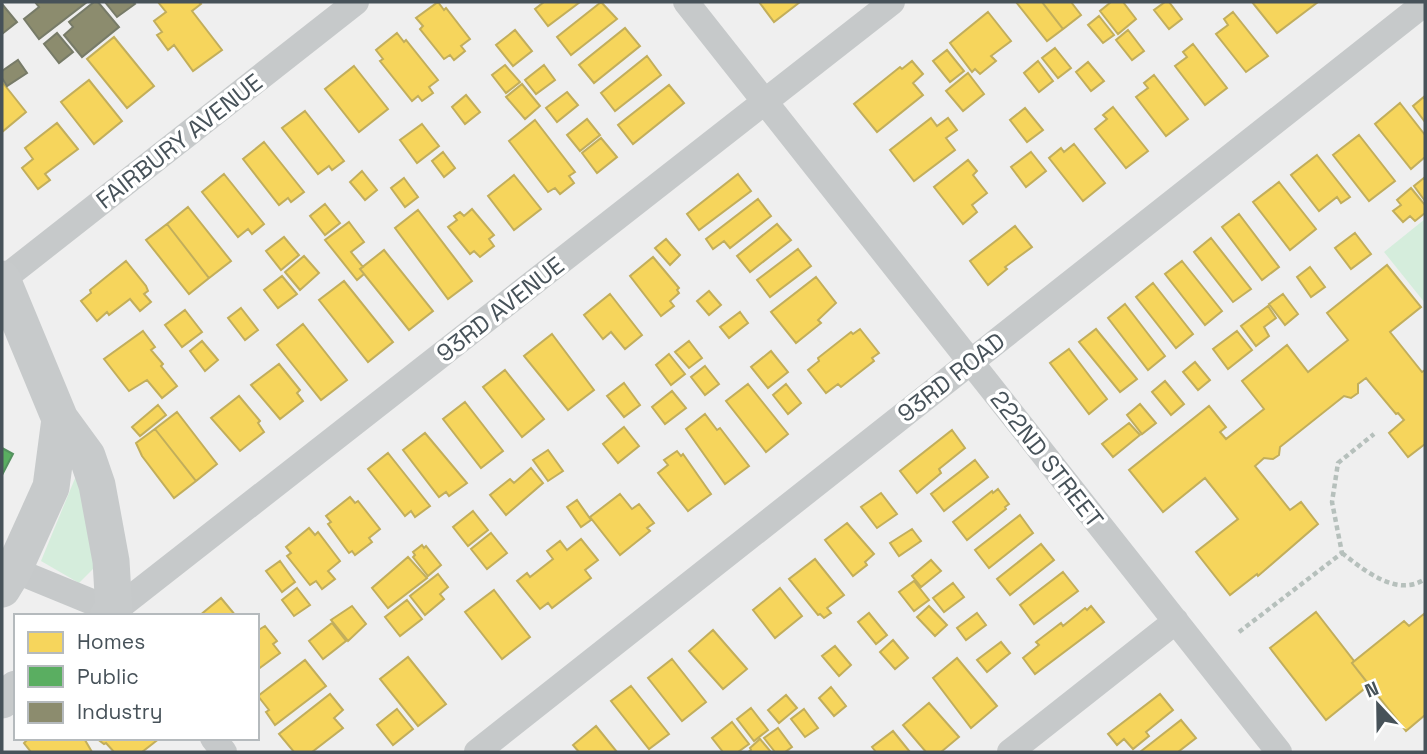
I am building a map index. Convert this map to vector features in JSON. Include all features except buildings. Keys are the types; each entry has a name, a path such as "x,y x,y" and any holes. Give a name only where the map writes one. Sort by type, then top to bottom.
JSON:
{"main road":[{"path":"2,279 60,419 88,456 97,485 111,561 113,614"},
{"path":"6,575 51,487 60,419"}],"street":[{"name":"FAIRBURY AVENUE","path":"2,279 356,2"},
{"name":"222ND STREET","path":"686,2 1279,752"},
{"name":"93RD AVENUE","path":"113,614 892,2"},
{"name":"93RD ROAD","path":"477,752 1425,3"},
{"path":"6,575 113,614"},
{"path":"1010,752 1175,621"}],"path":[{"path":"1374,433 1338,463 1332,502 1342,553 1370,576 1393,584 1416,585 1425,579"},
{"path":"1239,632 1342,553"}],"green space":[{"path":"1425,219 1425,303 1384,252"},
{"path":"78,471 95,567 79,583 41,561"}]}
